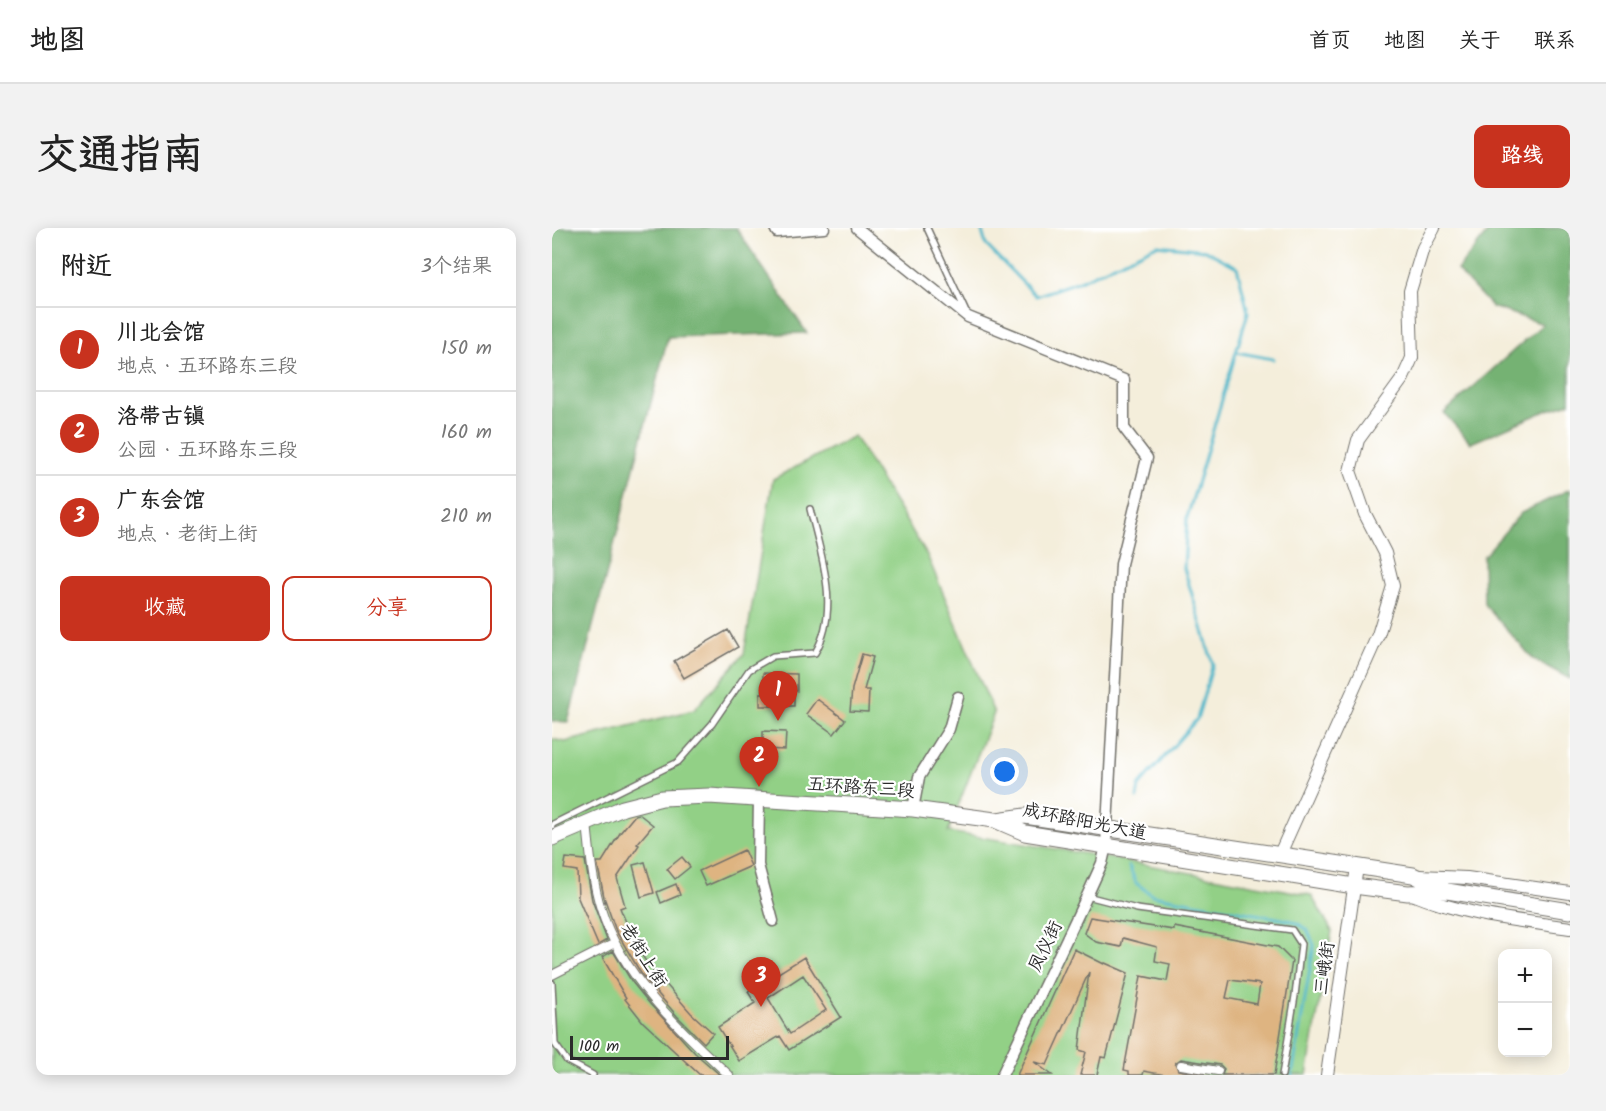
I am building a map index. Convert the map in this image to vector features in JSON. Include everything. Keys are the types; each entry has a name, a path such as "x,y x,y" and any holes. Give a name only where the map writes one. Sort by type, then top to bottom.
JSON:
{"main road":[{"name":"五环路东三段","path":"552,838 623,808 662,798 709,796 913,809 995,820"},
{"name":"成环路阳光大道","path":"995,820 1025,816 1413,875 1448,891"},
{"name":"成环路阳光大道","path":"995,820 1025,832 1354,886 1408,892 1448,891 1570,911"}],"street":[{"path":"775,228 777,232 824,228"},
{"path":"858,228 968,317"},
{"path":"1280,856 1378,635 1393,586 1385,553 1365,514 1350,471 1358,440 1402,378 1412,358 1410,291 1423,248 1434,228"},
{"name":"凤仪街","path":"968,317 1124,380 1124,428 1147,458 1121,564 1106,846 1102,863 1002,1075"},
{"path":"913,809 919,777 949,729 958,697"},
{"path":"759,798 758,865 773,921"},
{"name":"老街上街","path":"587,822 594,886 601,911 615,943 647,993 729,1075"},
{"name":"三峨街","path":"1327,1075 1357,867"},
{"path":"1413,875 1467,878 1570,893"},
{"path":"1408,892 1437,904 1466,911 1570,928"},
{"path":"552,975 615,943"},
{"path":"1181,1065 1218,1071"}],"lane":[{"path":"927,228 968,317"},
{"path":"552,826 678,762 712,724 749,670 773,656 815,653 827,624 827,576 810,509"},
{"path":"1087,896 1137,909 1292,930 1301,944 1282,1075"},
{"path":"552,983 555,1044 567,1061 593,1075"}],"green space":[{"path":"552,228 736,228 807,333 668,337 568,722 552,721"},
{"path":"1491,228 1570,228 1570,403 1471,443 1444,413 1543,324 1492,307 1457,270"},
{"path":"854,436 927,555 994,713 948,832 1082,853 1311,895 1332,931 1307,1075 552,1075 552,739 565,742 694,710 744,654 773,479"},
{"path":"1570,489 1570,679 1533,659 1484,604 1483,557 1521,513"}],"building":[{"path":"728,630 738,647 684,678 674,661"},
{"path":"862,654 873,657 864,690 869,690 868,712 850,711 852,689"},
{"path":"763,673 797,674 794,706 760,706 760,693 763,693"},
{"path":"817,699 845,720 834,734 806,714"},
{"path":"763,731 786,732 785,750 763,749"},
{"path":"639,814 653,825 637,844 639,845 617,878 625,906 620,908 638,950 662,984 664,982 691,1013 713,1033 704,1043 642,975 616,931 604,897 597,862 602,862 620,833 635,815"},
{"path":"744,850 751,866 706,886 699,871"},
{"path":"682,857 690,867 675,879 667,869"},
{"path":"566,858 585,860 592,900 607,940 598,945 578,898 577,871 564,869"},
{"path":"645,862 654,893 641,897 633,865"},
{"path":"676,884 680,895 661,903 657,892"},
{"path":"1090,917 1174,930 1174,927 1278,947 1292,961 1274,1075 1222,1075 1224,1069 1220,1065 1181,1059 1175,1063 1178,1070 1205,1075 1165,1075 1144,1071 1143,1075 1129,1075 1129,1071 1124,1070 1141,976 1167,981 1170,964 1155,961 1157,947 1123,938 1121,947 1096,942 1084,933","holes":["1230,980 1260,984 1257,1004 1226,998"]},
{"path":"1074,949 1128,973 1106,1058 1101,1057 1097,1075 1080,1075 1086,1052 1079,1050 1089,972 1047,1065 1034,1062 1052,1075 1017,1075"},
{"path":"613,951 632,982 650,1004 695,1053 720,1075 700,1075 643,1022 625,999 602,957"},
{"path":"804,957 841,1017 789,1050 780,1036 739,1061 718,1027 755,1003 748,992","holes":["803,975 826,1010 790,1034 768,998"]}],"waterway":[{"path":"981,228 986,245 1036,296 1080,281 1157,245 1205,250 1237,267 1248,312 1187,518 1184,568 1213,664 1197,719 1139,786 1137,798"},
{"path":"1236,352 1273,359"},
{"path":"1129,866 1136,883 1152,895 1293,921 1307,929 1314,945 1292,1075"}],"place":[{"name":"川北会馆","path":"778,721"},
{"name":"洛带古镇","path":"759,787"},
{"name":"广东会馆","path":"761,1007"}]}
